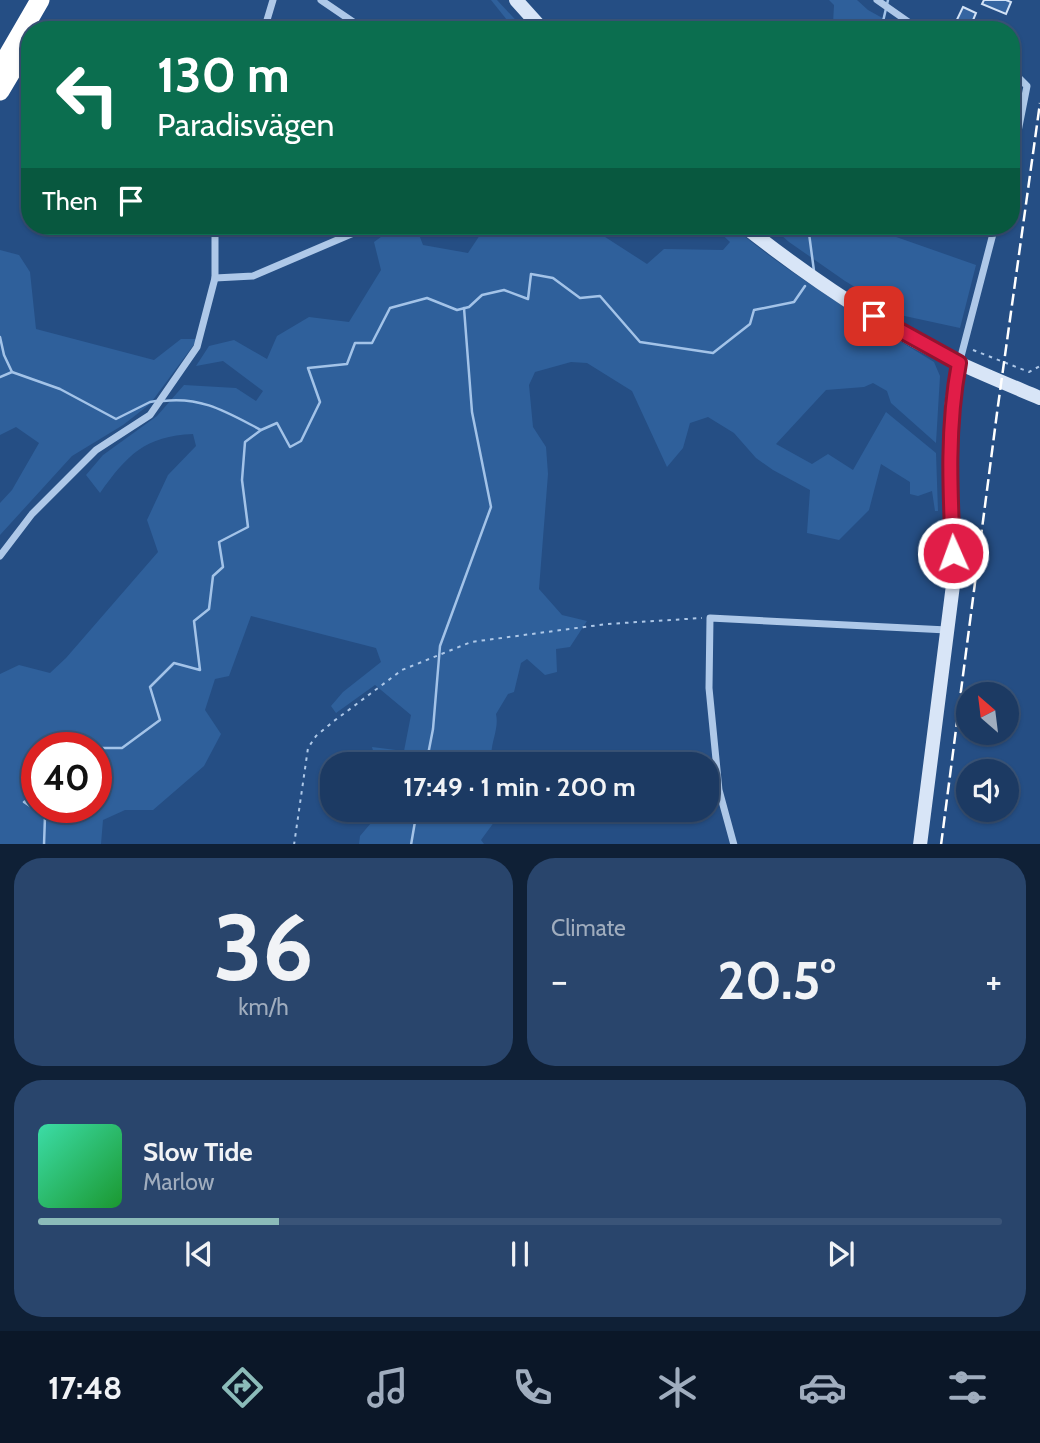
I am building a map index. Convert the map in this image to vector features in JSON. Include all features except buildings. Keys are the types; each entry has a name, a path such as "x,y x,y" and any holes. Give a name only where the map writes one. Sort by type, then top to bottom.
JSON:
{"highway":[{"path":"28,21 40,0"},
{"path":"41,21 53,0"},
{"path":"0,69 21,33"},
{"path":"0,91 21,56"}],"street":[{"path":"267,21 273,0"},
{"path":"321,0 352,21"},
{"path":"516,0 535,21"},
{"path":"877,0 907,21"},
{"path":"1020,79 1027,86 1020,121"},
{"path":"0,556 32,514 96,450 150,415 197,347 215,278 215,235"},
{"path":"215,278 253,276 349,235"},
{"path":"755,235 793,265 831,290 959,363 1040,398"},
{"path":"920,844 954,577 950,436 952,401 959,363 993,235"},
{"path":"734,844 719,790 709,688 710,618 947,629"}],"path":[{"path":"965,348 1029,372 1040,366"},
{"path":"294,844 308,748 316,736 334,721 402,670 471,642 607,624 710,618"}],"shaded area":[{"path":"491,0 497,0 517,21 508,21"},
{"path":"829,0 857,0 888,21 833,21 834,5"},
{"path":"384,235 419,235 423,245 468,253 480,235 602,235 647,264 664,249 723,250 730,242 723,235 743,235 804,280 934,362 940,376 936,443 891,403 887,391 873,383 864,387 826,390 776,444 812,464 828,454 853,470 886,412 936,453 938,511 935,511 932,491 918,496 910,494 910,482 881,464 869,510 839,540 807,533 810,490 756,458 734,433 708,417 690,423 683,448 667,467 632,391 587,363 571,362 535,372 529,385 533,427 546,447 548,474 539,589 562,615 587,621 570,647 556,649 557,672 545,675 527,659 521,663 514,692 508,694 496,714 492,752 373,752 372,747 404,751 411,715 375,685 336,713 331,706 343,692 381,662 376,648 251,616 229,676 215,679 205,710 221,734 204,766 153,810 125,810 112,816 112,732 21,732 21,823 103,823 101,844 0,844 0,674 19,665 50,673 158,552 147,520 168,475 196,446 193,434 162,439 139,450 119,468 100,493 86,475 103,455 157,416 184,385 236,388 256,401 263,391 223,361 196,366 209,346 234,340 267,359 277,336 309,317 349,322 381,270 374,242"},
{"path":"781,235 891,235 976,265 960,328 900,315"},
{"path":"0,250 19,255 30,272 36,329 154,360 181,339 198,339 150,404 123,425 72,456 0,535 0,503 12,490 39,443 16,427 0,435"},
{"path":"372,822 494,822 481,840 484,844 359,844 360,836"}],"waterway":[{"path":"883,21 888,0"},
{"path":"809,235 814,271"},
{"path":"112,748 122,748 160,720 150,687 174,663 200,670 194,621 209,609 213,576 223,567 219,542 248,527 242,480 245,442 261,430 277,423 290,447 301,441 320,402 308,368 347,364 355,343 372,343 390,308 427,298 457,310 469,307 482,295 504,290 528,299 531,274 553,278 580,298 600,296 640,342 713,353 750,324 754,310 794,302 805,286"},
{"path":"429,752 440,646 491,507 472,412 464,308"},
{"path":"0,337 12,372"},
{"path":"0,377 12,372 60,389 116,419 156,401"},
{"path":"163,401 202,403 261,430"},
{"path":"411,844 415,822"},
{"path":"44,844 45,823"}],"railway":[{"path":"941,844 1040,103"}],"route":[{"path":"874,316 959,363 952,401 950,436 953,553"}]}
